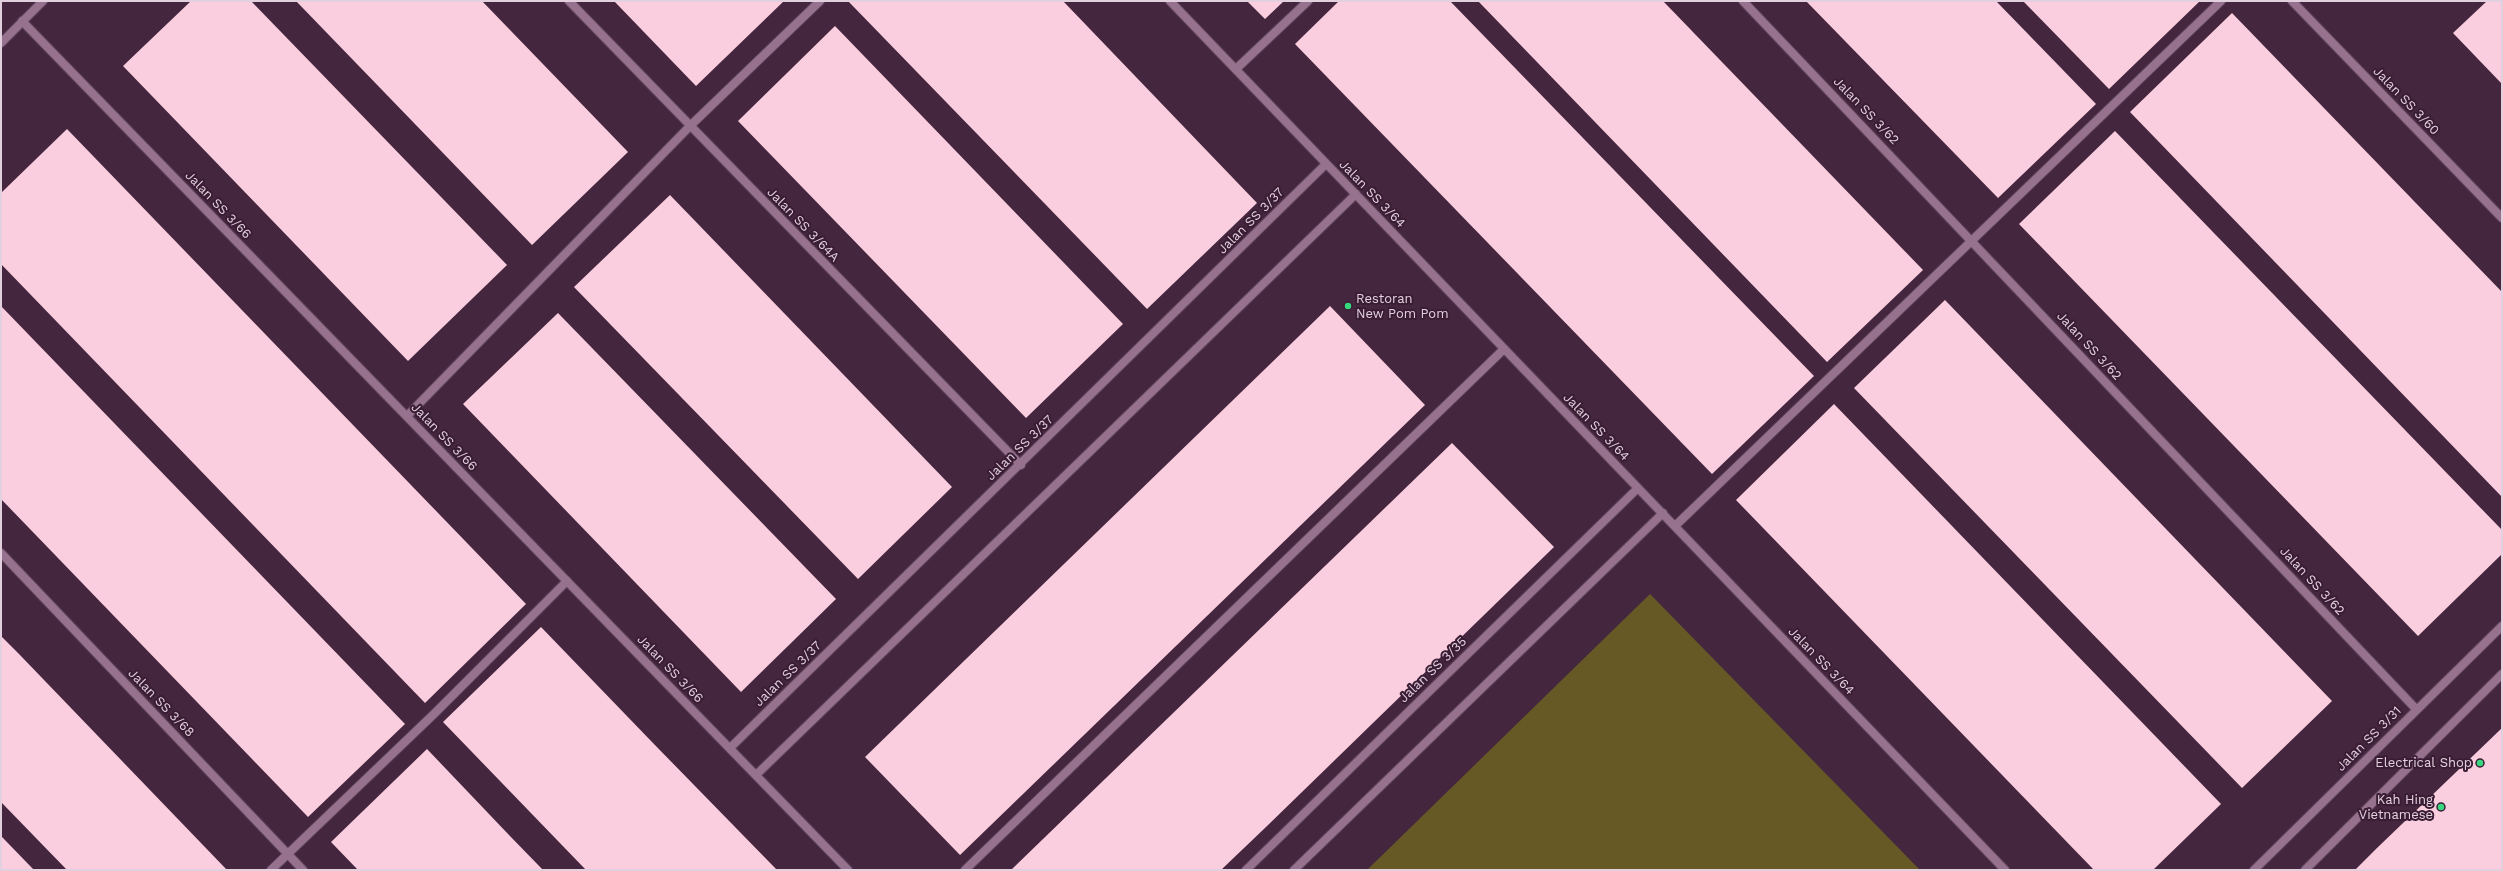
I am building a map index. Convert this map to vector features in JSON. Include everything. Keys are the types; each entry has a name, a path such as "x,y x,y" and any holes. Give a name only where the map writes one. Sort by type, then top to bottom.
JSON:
{"street":[{"path":"1,43 43,1"},
{"name":"Jalan SS 3/64A","path":"569,1 1021,465"},
{"path":"406,416 690,126 820,1"},
{"name":"Jalan SS 3/64","path":"1170,1 2005,870"},
{"path":"1236,69 1308,1"},
{"name":"Jalan SS 3/62","path":"1743,1 1972,239 2416,709"},
{"path":"1675,526 2221,1"},
{"name":"Jalan SS 3/60","path":"2292,1 2502,218"},
{"name":"Jalan SS 3/66","path":"22,21 848,870"},
{"name":"Jalan SS 3/37","path":"730,748 1021,465 1326,164"},
{"path":"756,775 1356,194"},
{"path":"965,870 1504,349"},
{"name":"Jalan SS 3/35","path":"1246,870 1638,488"},
{"path":"1294,870 1663,513"},
{"name":"Jalan SS 3/68","path":"1,553 304,870"},
{"path":"271,870 435,713 567,580"},
{"name":"Jalan SS 3/31","path":"2254,870 2502,626"},
{"path":"2305,870 2502,674"}],"shaded area":[{"path":"1650,594 1919,869 1367,870"}],"building":[{"path":"191,1 251,1 507,265 408,361 123,66"},
{"path":"296,1 482,1 628,152 532,245"},
{"path":"614,1 784,1 696,86"},
{"path":"848,1 1063,1 1257,203 1147,309"},
{"path":"1247,1 1284,1 1265,19"},
{"path":"1339,1 1450,1 1814,376 1712,474 1295,44"},
{"path":"1478,1 1663,1 1923,270 1827,362"},
{"path":"1806,1 1996,1 2096,104 1998,198"},
{"path":"2023,1 2200,1 2109,89"},
{"path":"2487,1 2502,1 2502,84 2453,33"},
{"path":"2232,13 2502,292 2502,497 2130,112"},
{"path":"835,26 1123,324 1026,418 738,121"},
{"path":"67,129 526,604 425,703 1,264 1,193"},
{"path":"2115,131 2502,530 2502,554 2418,636 2019,224"},
{"path":"670,195 952,487 858,579 574,287"},
{"path":"1945,300 2332,701 2242,788 1854,388"},
{"path":"1,306 405,724 308,817 1,499"},
{"path":"1330,306 1425,405 960,855 865,757"},
{"path":"558,313 836,599 741,692 463,404"},
{"path":"1834,404 2221,804 2153,870 2094,870 1736,500"},
{"path":"1452,443 1554,547 1266,827 1221,870 1011,870"},
{"path":"541,627 777,870 586,870 443,722"},
{"path":"1,636 227,870 67,870 1,802"},
{"path":"2502,728 2502,870 2355,870 2377,848"},
{"path":"427,749 543,870 358,870 331,842"},
{"path":"1,836 3,838 34,870 1,870"}],"place":[{"name":"Restoran New Pom Pom","path":"1348,306"},
{"name":"Electrical Shop","path":"2480,763"},
{"name":"Kah Hing Vietnamese","path":"2441,807"}]}
